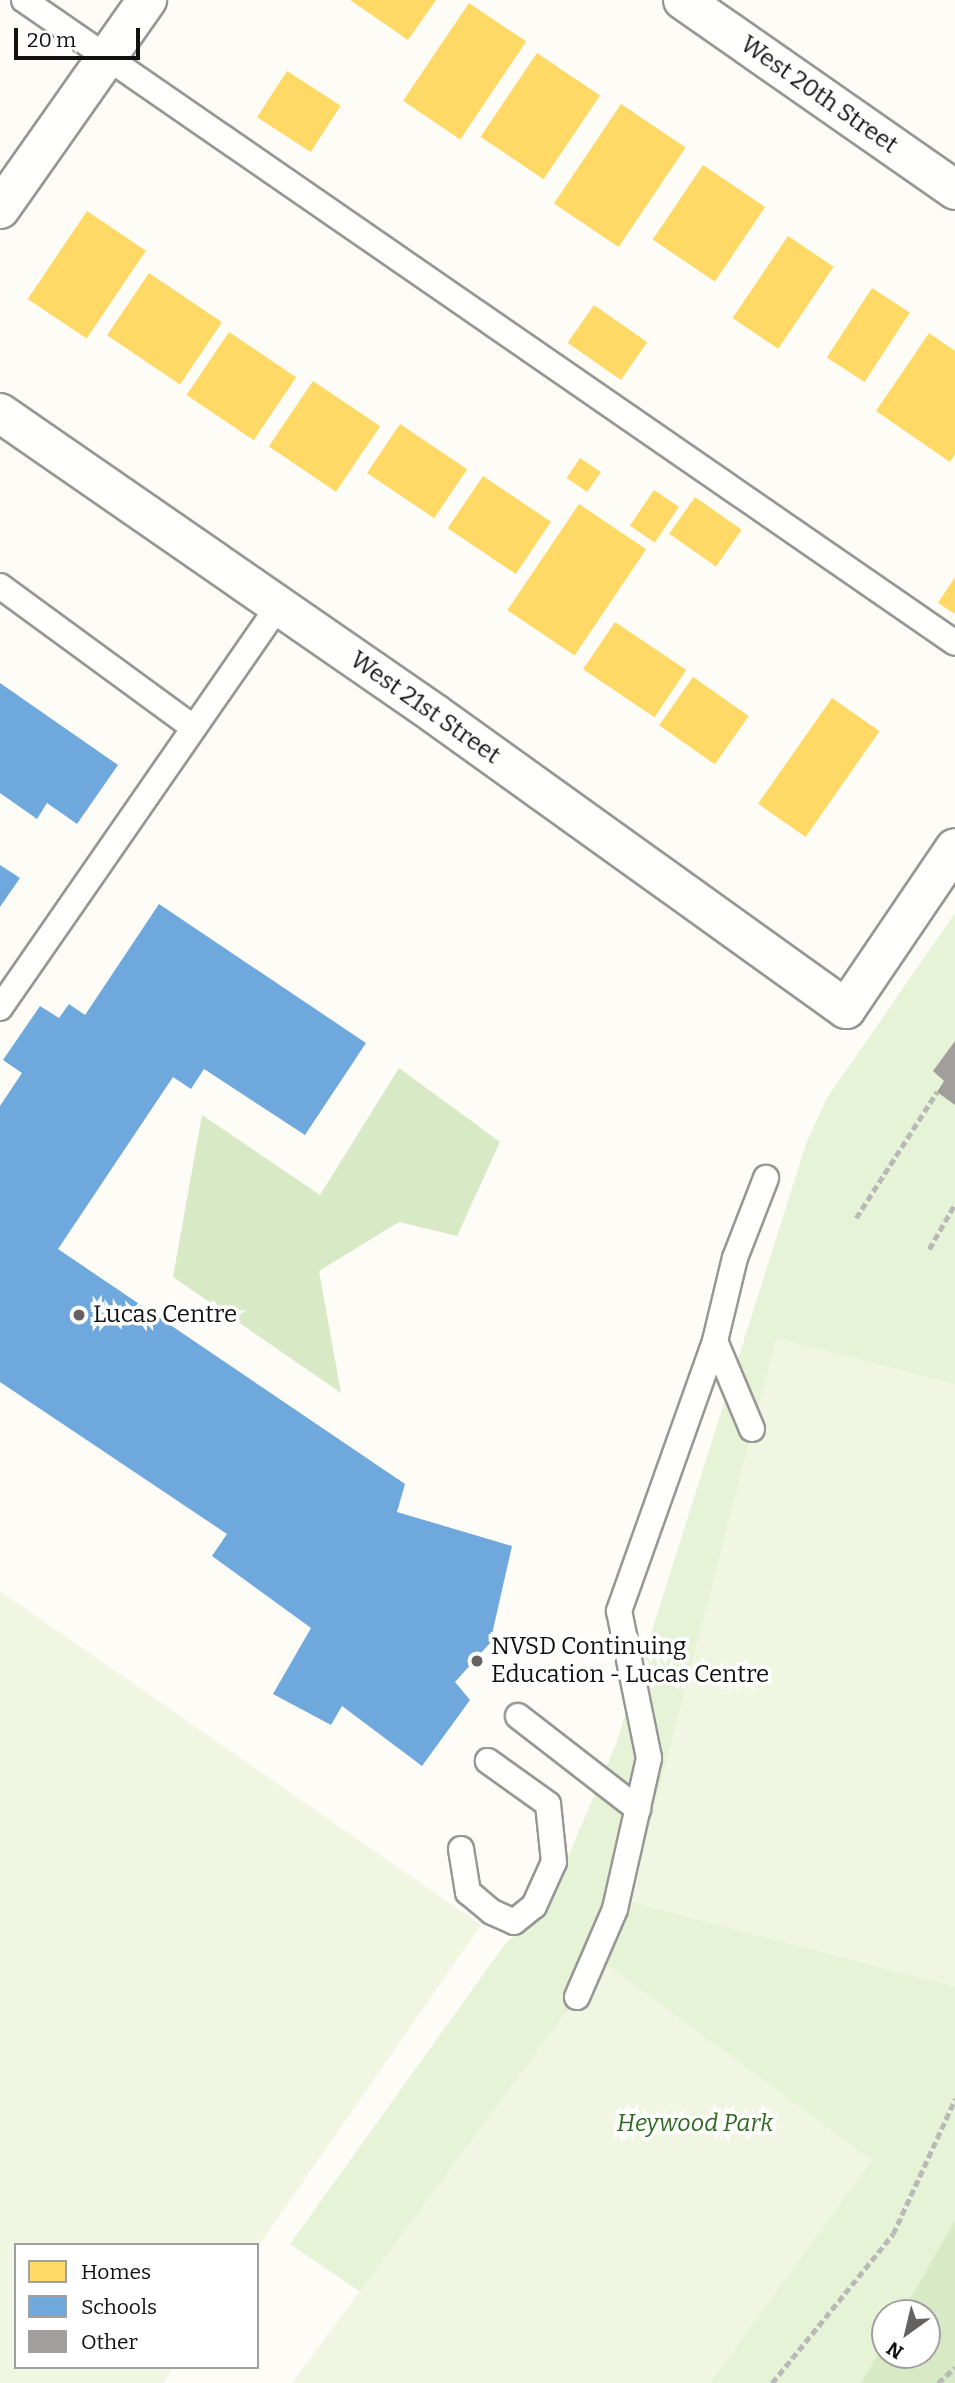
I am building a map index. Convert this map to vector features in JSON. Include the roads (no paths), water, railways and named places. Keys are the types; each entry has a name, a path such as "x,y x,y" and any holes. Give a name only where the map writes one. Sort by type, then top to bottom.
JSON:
{"street":[{"path":"0,209 146,0"},
{"name":"West 20th Street","path":"683,0 955,190"},
{"name":"West 21st Street","path":"0,413 278,606 846,1009 955,848"}],"lane":[{"path":"24,0 955,643"},
{"path":"0,586 194,728"},
{"path":"0,1008 278,606"},
{"path":"577,1997 615,1909 649,1758 619,1611 715,1341 735,1258 766,1178"},
{"path":"715,1341 752,1429"},
{"path":"518,1716 638,1808"},
{"path":"461,1849 468,1892 492,1912 514,1922 534,1906 554,1862 548,1804 488,1761"}],"place":[{"name":"Lucas Centre","path":"79,1315"},
{"name":"NVSD Continuing Education - Lucas Centre","path":"477,1661"}],"park label":[{"name":"Heywood Park","path":"695,2124"}]}
